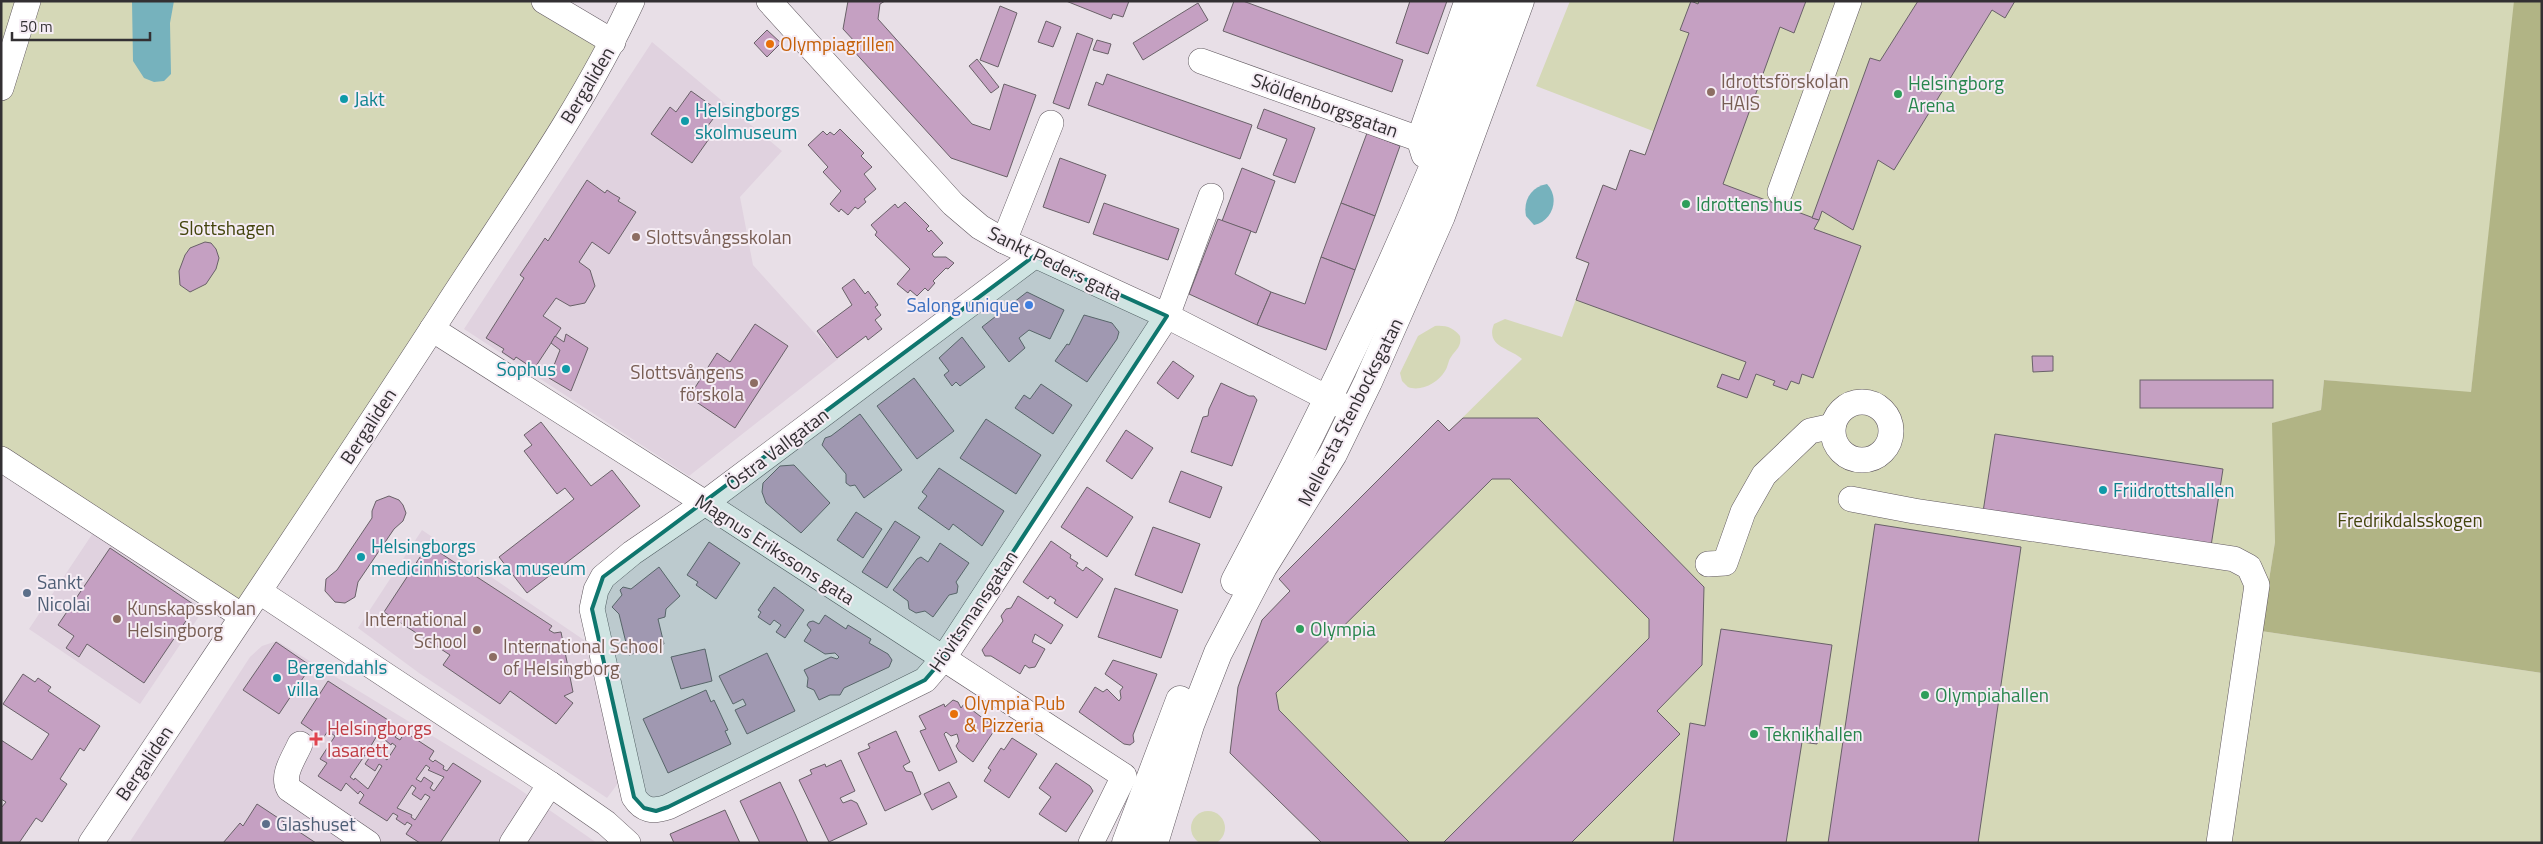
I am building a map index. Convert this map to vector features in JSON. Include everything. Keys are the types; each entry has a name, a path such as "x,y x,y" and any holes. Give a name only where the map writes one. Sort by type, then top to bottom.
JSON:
{"main road":[{"name":"Mellersta Stenbocksgatan","path":"1126,843 1198,657 1396,253 1433,167 1494,1"},
{"name":"Mellersta Stenbocksgatan","path":"1154,843 1190,725 1218,653 1263,567 1333,454 1401,311 1437,225 1520,1"}],"street":[{"path":"1,88 28,1"},
{"path":"544,1 613,42"},
{"name":"Bergaliden","path":"91,843 242,616 260,592 538,166 613,42 632,1"},
{"path":"1419,139 1467,1"},
{"path":"1780,192 1850,1"},
{"name":"Sankt Peders gata","path":"773,2 953,204 980,226 1004,242 1167,316 1353,412"},
{"name":"Sköldenborgsgatan","path":"1201,61 1419,139 1421,150 1433,167"},
{"path":"1004,242 1051,123"},
{"name":"Hövitsmansgatan","path":"656,811 668,807 925,680 943,659 1167,316 1211,196"},
{"name":"Östra Vallgatan","path":"656,811 644,808 634,797 592,609 596,590 603,578 632,553 705,503 1034,256"},
{"name":"Magnus Erikssons gata","path":"432,329 705,503 1124,776 1091,843"},
{"path":"1708,564 1725,563 1743,512 1764,475 1810,431 1833,426"},
{"path":"1,458 242,616"},
{"path":"1851,499 1914,511 2234,559 2249,567 2257,585 2219,843"},
{"path":"260,592 550,784 606,823 628,843"},
{"path":"300,744 286,774 286,784 289,789 368,843"},
{"path":"512,843 550,784"}],"highlighted area":[{"path":"1034,256 1167,316 943,659 925,680 668,807 656,811 644,808 634,797 592,609 603,577"}],"shaded area":[{"name":"Slottsvångsskolan","path":"652,42 782,151 740,197 753,265 838,359 689,476 464,329"},
{"name":"International School of Helsingborg","path":"422,530 584,640 622,778 607,798 419,673 358,628"},
{"name":"Kunskapsskolan Helsingborg","path":"93,533 204,609 140,704 29,629"},
{"name":"Helsingborgs lasarett","path":"277,641 516,787 597,843 129,843 250,657 262,646"}],"green space":[{"name":"Slottshagen","path":"1,1 544,1 613,42 240,615 1,459"},
{"path":"1570,1 2515,1 2471,393 2324,380 2321,410 2273,423 2275,542 2261,631 2542,673 2542,843 1322,843 1230,753 1238,687 1262,620 1290,591 1279,579 1438,420 1449,431 1522,359 1496,342 1492,332 1494,324 1505,319 1562,337 1589,264 1576,258 1603,185 1616,190 1630,151 1645,154 1653,131 1536,86"},
{"name":"Fredrikdalsskogen","path":"2514,1 2542,1 2542,673 2261,631 2275,542 2272,423 2321,410 2324,380 2471,392"},
{"path":"1435,326 1443,326 1455,331 1460,336 1459,345 1446,369 1434,383 1418,388 1408,387 1402,381 1400,373 1418,336"},
{"path":"1208,811 1220,816 1225,828 1220,840 1208,845 1196,840 1191,828 1196,816"}],"water":[{"path":"132,1 174,1 170,23 171,74 164,81 154,82 144,78 133,61"},
{"path":"1547,184 1553,196 1553,208 1546,219 1534,225 1526,216 1527,200 1533,191"}],"building":[{"path":"848,1 885,1 880,4 878,19 972,124 990,130 1004,84 1036,95 1007,177 951,158 851,48 856,43 843,29"},
{"path":"1066,1 1129,1 1123,17 1113,14 1111,19"},
{"path":"1234,1 1243,1 1403,60 1392,92 1223,31"},
{"path":"1410,1 1447,1 1428,54 1396,43"},
{"name":"Idrottens hus","path":"1691,1 1698,4 1699,1 1806,1 1794,33 1780,27 1723,184 1819,220 1814,229 1861,246 1813,378 1802,374 1799,384 1791,381 1787,390 1773,385 1775,381 1756,374 1747,398 1717,387 1722,374 1739,380 1746,362 1576,300 1589,263 1576,258 1603,185 1616,190 1630,150 1645,155 1689,33 1680,30"},
{"name":"Helsingborg Arena","path":"1918,1 2015,1 2005,18 1992,10 1894,170 1878,160 1853,230 1822,211 1819,220 1812,218 1870,58 1880,61"},
{"path":"1198,3 1208,20 1143,60 1133,43"},
{"path":"1000,6 1017,13 998,67 980,60"},
{"path":"1046,21 1061,27 1053,47 1038,42"},
{"path":"767,30 781,43 767,57 754,43"},
{"path":"1077,33 1093,39 1069,109 1053,103"},
{"path":"1097,40 1111,44 1108,54 1093,50"},
{"path":"977,59 999,87 991,93 969,66"},
{"path":"1107,74 1252,125 1240,159 1088,105 1096,82 1103,85"},
{"name":"Helsingborgs skolmuseum","path":"691,91 719,111 704,131 711,136 692,163 651,134 670,107 676,112"},
{"path":"1264,109 1315,128 1295,183 1273,175 1287,139 1257,128"},
{"path":"840,129 864,153 861,156 872,167 864,174 876,189 864,199 866,202 858,209 855,207 848,215 841,209 839,212 830,204 841,191 823,172 828,167 808,145 823,131 827,135 830,132 834,135"},
{"path":"1367,133 1400,146 1375,216 1341,203"},
{"path":"1060,158 1106,175 1089,223 1043,207"},
{"path":"1242,168 1275,181 1256,233 1222,221"},
{"name":"Slottsvångsskolan","path":"587,180 605,193 607,190 620,198 618,201 636,212 609,254 592,242 579,262 590,270 595,286 585,303 570,306 556,298 543,316 561,328 534,369 516,357 514,360 502,352 504,349 486,338 524,278 520,275 545,238 548,241"},
{"path":"905,202 929,226 926,229 929,232 931,230 943,243 932,254 934,257 946,257 954,263 933,281 935,283 928,291 925,288 917,296 910,290 908,293 897,284 910,269 875,235 877,232 871,225 895,204 898,208"},
{"path":"1104,203 1179,229 1168,260 1093,234"},
{"path":"1341,203 1375,216 1355,270 1321,257"},
{"path":"1218,219 1251,231 1235,274 1271,292 1257,325 1189,294"},
{"path":"205,242 211,243 216,249 219,258 216,269 206,284 190,292 180,285 179,271 190,248"},
{"path":"1321,257 1355,270 1326,350 1257,325 1271,292 1305,304"},
{"path":"854,279 865,294 868,291 878,305 875,307 881,315 875,320 882,329 868,340 866,336 837,358 817,331 852,305 842,288"},
{"path":"1027,292 1064,310 1050,339 1029,330 1019,338 1025,348 1009,362 982,327"},
{"path":"1084,315 1112,323 1119,332 1117,339 1087,382 1055,361 1067,344 1069,345"},
{"path":"755,324 788,346 735,428 689,397 717,353 730,362"},
{"name":"Sophus","path":"566,334 588,348 571,391 549,378 560,350 551,343 555,336 564,342"},
{"path":"962,337 985,367 960,386 956,382 952,386 944,375 949,371 939,358"},
{"path":"2032,356 2053,356 2053,371 2033,372"},
{"path":"1173,361 1194,376 1178,399 1157,383"},
{"path":"914,378 954,431 917,459 877,406"},
{"path":"2140,380 2273,380 2273,408 2140,408"},
{"path":"1221,383 1249,396 1254,396 1257,400 1232,466 1191,452 1203,417 1208,416 1209,409"},
{"path":"1041,384 1072,405 1053,434 1015,408 1024,395 1030,399"},
{"path":"860,414 902,470 864,498 855,485 850,486 846,483 846,474 822,445 825,438 831,436"},
{"name":"Olympia","path":"1463,418 1538,418 1704,587 1702,665 1657,711 1680,734 1571,843 1443,843 1649,638 1649,619 1510,479 1492,479 1276,693 1279,710 1410,843 1322,843 1230,753 1238,687 1262,620 1290,591 1279,579 1438,420 1449,431"},
{"path":"986,419 1041,455 1016,494 960,458"},
{"path":"541,422 591,486 612,470 640,506 527,593 499,557 574,499 565,488 557,494 524,451 532,445 524,435"},
{"path":"1126,430 1153,448 1132,479 1106,461"},
{"name":"Friidrottshallen","path":"1995,434 2223,469 2211,546 1983,512"},
{"path":"794,465 830,503 801,533 766,503 762,492 763,483 780,466"},
{"path":"939,468 1004,511 982,546 953,524 949,530 918,508 927,496 922,492"},
{"path":"1181,471 1222,487 1210,518 1169,502"},
{"path":"1087,487 1133,517 1107,557 1061,527"},
{"name":"Helsingborgs medicinhistoriska museum","path":"389,496 399,500 403,505 406,513 403,521 394,529 358,582 355,597 345,603 335,602 325,591 326,579 337,570 372,518 372,511 376,501"},
{"path":"856,512 882,529 863,558 837,540"},
{"path":"895,521 920,537 887,588 862,572"},
{"name":"Olympiahallen","path":"1875,524 2021,547 1978,843 1828,843"},
{"path":"1153,527 1200,544 1182,593 1135,575"},
{"path":"1051,541 1071,555 1070,558 1078,563 1076,566 1083,571 1086,567 1103,579 1077,618 1054,603 1056,600 1050,596 1048,599 1023,582"},
{"path":"709,542 740,563 716,599 696,585 698,582 687,575"},
{"path":"940,543 969,563 956,582 958,586 957,593 949,595 933,617 925,611 916,613 909,609 908,601 893,590 917,559 921,557 928,562"},
{"path":"428,545 552,626 549,630 554,633 561,632 573,692 564,696 573,703 556,724 510,691 500,704 443,665 450,655 384,612"},
{"name":"Kunskapsskolan Helsingborg","path":"110,548 196,606 144,683 87,644 79,657 66,648 74,636 58,625"},
{"path":"659,567 680,596 666,609 665,617 658,619 664,644 629,655 619,614 612,607 622,595 620,590 623,587 631,589"},
{"path":"774,587 804,610 785,638 776,632 781,625 774,620 770,625 758,617 761,612 758,610"},
{"path":"1115,588 1178,610 1161,658 1098,637"},
{"path":"1018,596 1063,625 1051,644 1035,634 1032,642 1045,649 1035,667 1029,668 1025,665 1020,674 991,656 985,656 982,650 1003,621 1001,616 1006,609 1011,608"},
{"path":"825,615 846,629 848,625 871,639 869,643 888,654 892,660 889,667 844,688 840,695 830,695 819,700 814,690 807,687 808,678 804,670 831,657 837,659 839,657 835,653 825,654 804,641 811,630 807,625 809,622 813,621 819,624"},
{"name":"Teknikhallen","path":"1721,629 1832,645 1817,744 1802,742 1786,843 1673,843 1690,723 1705,726"},
{"name":"Bergendahls villa","path":"276,642 311,666 279,714 243,690"},
{"path":"705,649 712,681 681,689 671,657"},
{"path":"767,653 795,711 747,734 735,710 746,705 743,699 733,704 719,676"},
{"path":"1113,660 1157,674 1133,735 1134,742 1130,745 1124,744 1079,712 1095,687 1103,692 1107,689 1119,701 1121,698 1120,691 1123,687 1105,674"},
{"path":"23,674 35,682 38,678 51,687 48,691 100,726 84,751 80,748 60,779 67,784 42,822 36,818 19,843 1,843 1,808 6,802 1,799 1,740 32,760 49,734 3,704"},
{"path":"328,681 388,720 382,728 386,731 387,728 397,734 395,737 400,740 405,732 434,751 429,759 433,762 435,760 444,766 443,769 447,771 453,763 481,781 440,843 420,843 406,834 412,825 407,822 405,825 396,819 398,816 393,813 387,821 359,803 364,795 360,791 358,794 346,783 341,791 318,776 327,763 320,759 335,736 328,731 323,738 301,723","holes":["378,734 391,745 392,743 396,746 387,760 383,757 386,752 377,745 373,751 369,749","365,755 369,758 365,764 375,771 379,764 382,766 368,789 355,778 354,780 350,777","426,765 430,768 428,770 444,777 434,791 430,788 433,783 424,777 421,782 416,779","412,785 416,788 412,794 421,800 425,794 430,797 415,820 411,817 412,815 397,808"]},
{"path":"706,690 711,702 714,700 728,730 725,731 731,744 668,773 643,719"},
{"path":"953,700 958,702 961,708 964,704 996,728 973,762 959,751 956,746 959,741 957,734 951,736 946,732 944,734 957,762 939,771 920,731 926,729 919,716 944,704 945,707"},
{"path":"896,731 910,762 903,766 906,771 912,772 921,794 885,811 858,753 870,748 868,744"},
{"path":"1012,738 1037,754 1009,798 984,781 991,770 988,768 1001,748 1004,750"},
{"path":"841,760 855,791 840,798 843,803 851,800 857,803 867,824 829,842 799,780 812,774 810,770 825,764 826,767"},
{"path":"1056,763 1090,786 1093,791 1066,832 1039,814 1051,797 1039,788"},
{"path":"780,782 808,843 760,843 740,801"},
{"path":"949,782 957,797 932,810 924,794"},
{"name":"Glashuset","path":"257,804 316,843 223,843 240,823 243,826"},
{"path":"725,810 740,843 674,843 670,834"}],"place":[{"name":"Olympiagrillen","path":"770,44"},
{"name":"Idrottsförskolan HAIS","path":"1711,92"},
{"name":"Helsingborg Arena","path":"1898,94"},
{"name":"Jakt","path":"344,99"},
{"name":"Helsingborgs skolmuseum","path":"685,121"},
{"name":"Idrottens hus","path":"1686,204"},
{"name":"Slottsvångsskolan","path":"636,237"},
{"name":"Salong unique","path":"1029,305"},
{"name":"Sophus","path":"566,369"},
{"name":"Slottsvångens förskola","path":"754,383"},
{"name":"Friidrottshallen","path":"2103,490"},
{"name":"Helsingborgs medicinhistoriska museum","path":"361,557"},
{"name":"Sankt Nicolai","path":"27,593"},
{"name":"Kunskapsskolan Helsingborg","path":"117,619"},
{"name":"Olympia","path":"1300,629"},
{"name":"International School","path":"477,630"},
{"name":"International School of Helsingborg","path":"493,657"},
{"name":"Bergendahls villa","path":"277,678"},
{"name":"Olympiahallen","path":"1925,695"},
{"name":"Olympia Pub & Pizzeria","path":"954,714"},
{"name":"Teknikhallen","path":"1754,734"},
{"name":"Helsingborgs lasarett","path":"316,739"},
{"name":"Glashuset","path":"266,824"}]}
